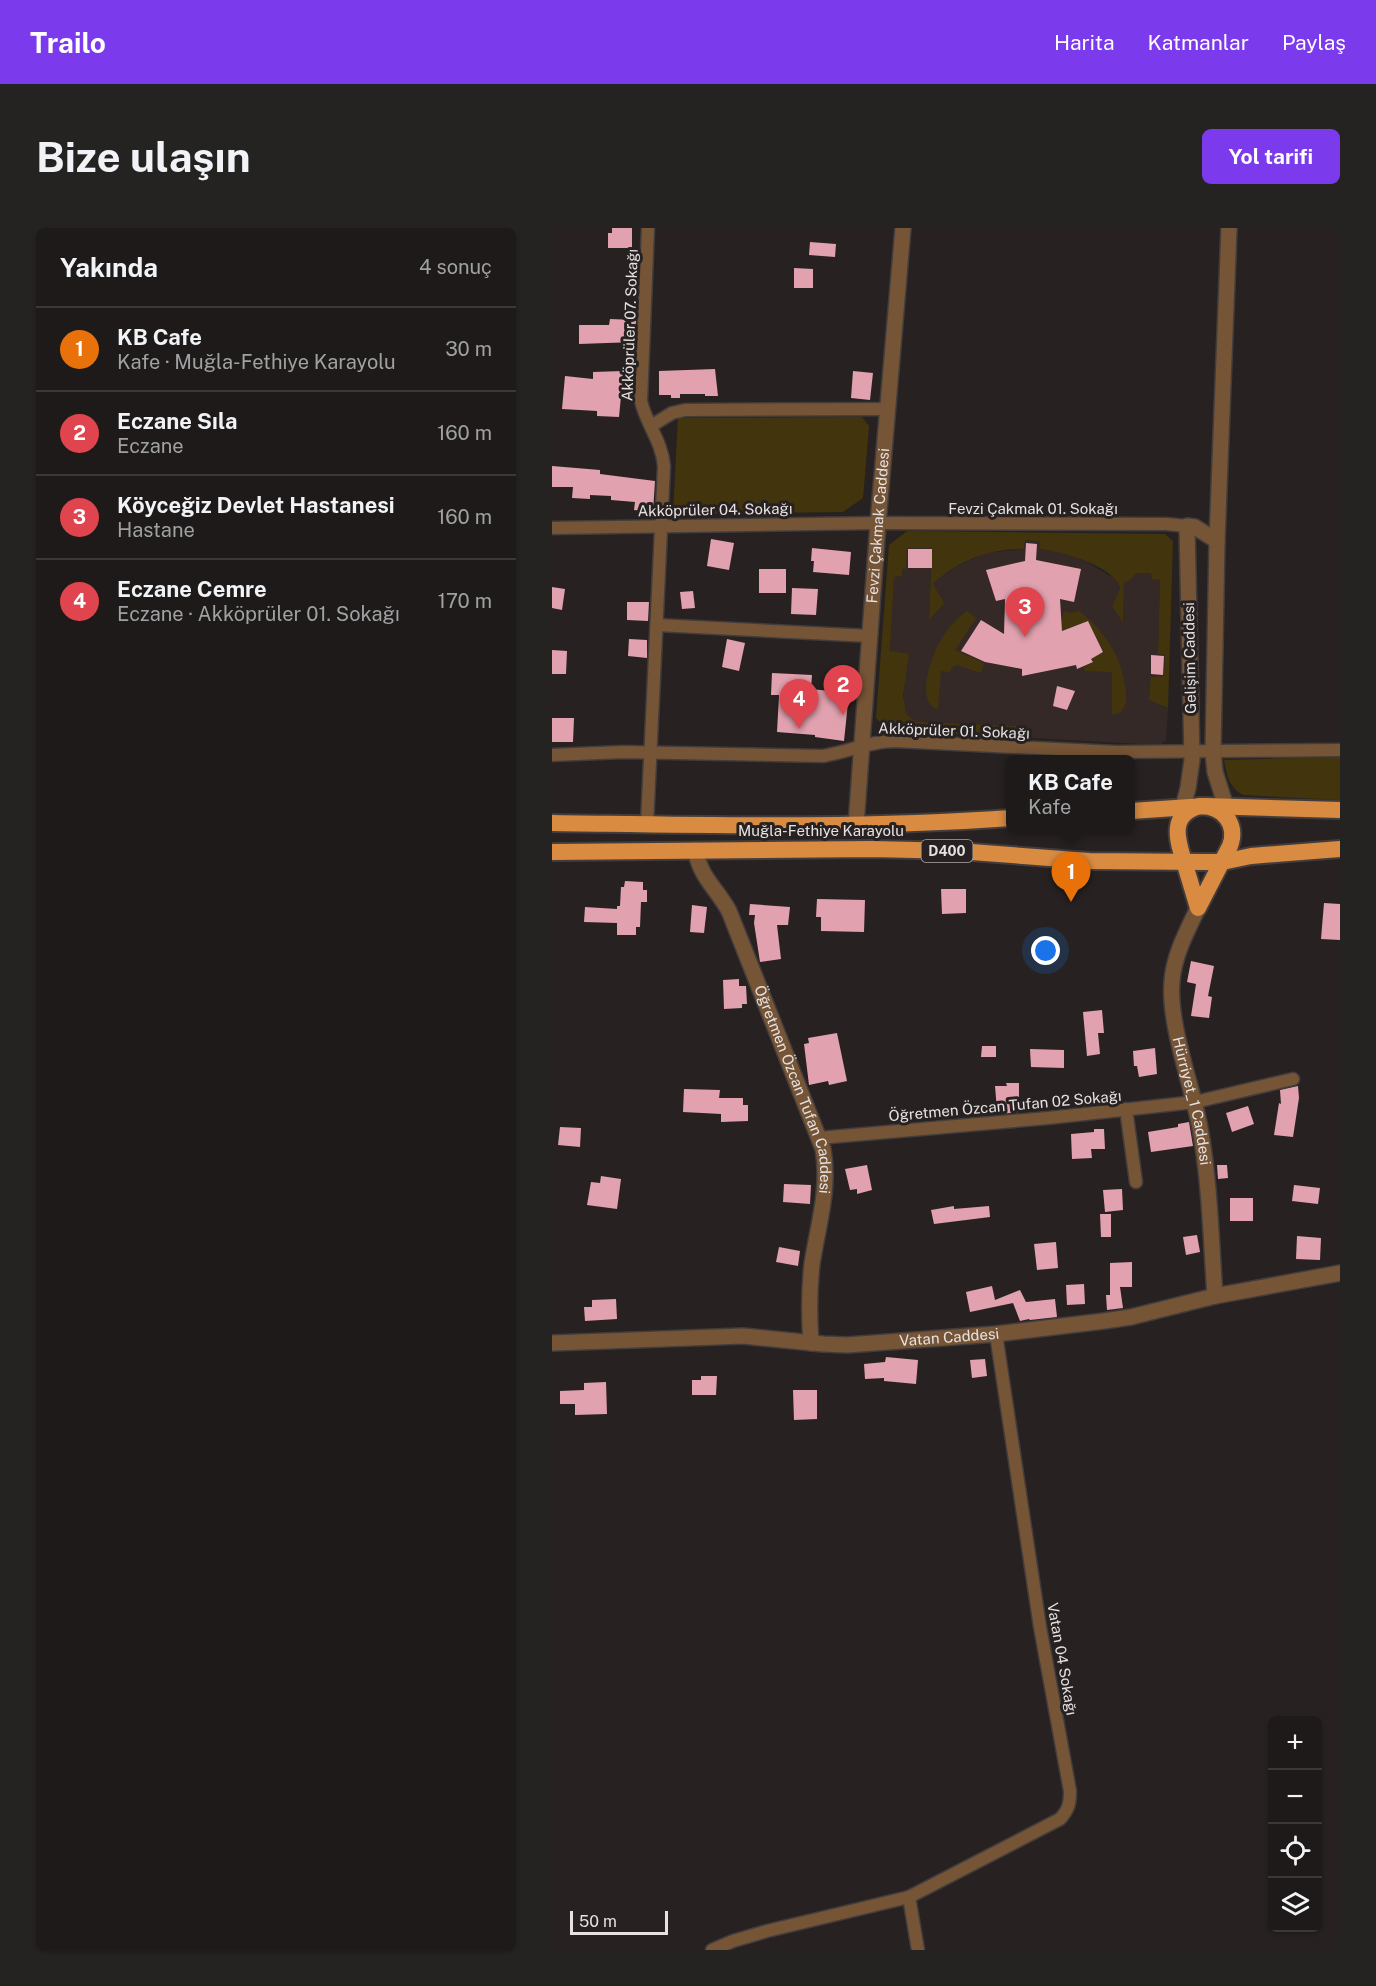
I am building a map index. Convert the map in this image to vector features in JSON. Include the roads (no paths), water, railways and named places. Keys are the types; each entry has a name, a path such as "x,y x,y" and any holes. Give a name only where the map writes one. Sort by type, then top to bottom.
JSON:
{"highway":[{"path":"1135,811 1181,814 1205,806 1228,815 1340,810"},
{"path":"1181,814 1176,834 1198,908"},
{"path":"1198,908 1233,836 1228,815"},
{"name":"Muğla-Fethiye Karayolu","path":"552,823 856,825 1006,818"},
{"name":"Muğla-Fethiye Karayolu","path":"552,852 901,849 1089,861 1182,855 1203,862 1225,856 1340,849"}],"street":[{"name":"Akköprüler 07. Sokağı","path":"647,824 664,479 663,454 643,413 641,401 648,228"},
{"name":"Fevzi Çakmak Caddesi","path":"856,825 903,228"},
{"name":"Gelişim Caddesi","path":"1228,815 1215,772 1214,752 1217,541 1229,228"},
{"path":"651,426 672,413 685,410 888,409"},
{"name":"Akköprüler 04. Sokağı","path":"552,528 878,524"},
{"name":"Fevzi Çakmak 01. Sokağı","path":"878,524 1166,524 1187,526"},
{"path":"1187,526 1195,527 1217,541"},
{"name":"Gelişim Caddesi","path":"1181,814 1191,774 1192,753 1187,526"},
{"path":"657,625 870,636"},
{"name":"Akköprüler 01. Sokağı","path":"552,755 651,753 815,756 840,753 883,741 1116,752 1340,750"},
{"name":"Öğretmen Özcan Tufan Caddesi","path":"695,850 703,875 722,898 729,911 823,1149 826,1176 823,1210 809,1293 811,1343"},
{"name":"Hürriyet_1 Caddesi","path":"1198,908 1174,967 1171,997 1195,1102 1204,1161 1215,1296"},
{"name":"Öğretmen Özcan Tufan 02 Sokağı","path":"819,1138 1047,1118 1195,1102 1293,1079"},
{"path":"1126,1109 1136,1182"},
{"name":"Vatan Caddesi","path":"552,1343 743,1336 811,1343 872,1344 996,1334 1131,1317 1215,1296 1340,1273"},
{"name":"Vatan 04 Sokağı","path":"712,1950 768,1931 909,1897 1060,1819 1067,1812 1070,1804 1070,1791 1040,1627 996,1334"},
{"path":"909,1897 918,1950"}],"place":[{"name":"Köyceğiz Devlet Hastanesi","path":"1025,637"},
{"name":"Eczane Sıla","path":"843,715"},
{"name":"Eczane Cemre","path":"799,729"},
{"name":"KB Cafe","path":"1071,902"}]}
